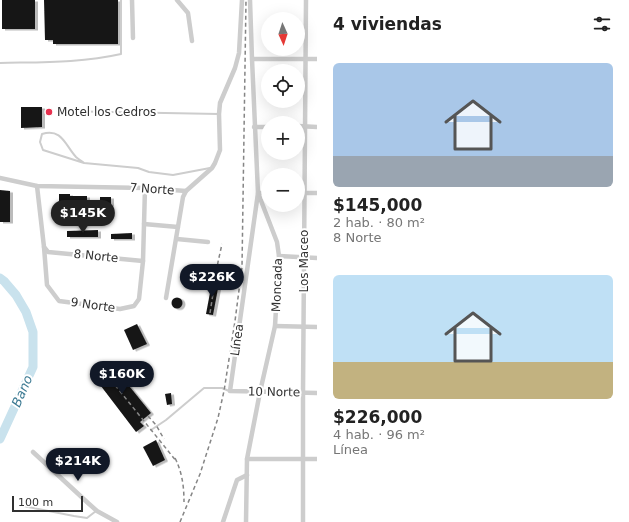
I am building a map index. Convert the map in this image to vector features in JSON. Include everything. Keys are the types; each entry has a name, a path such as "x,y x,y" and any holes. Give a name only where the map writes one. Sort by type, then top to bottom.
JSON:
{"street":[{"path":"132,0 132,38"},
{"path":"177,0 188,13 192,42"},
{"path":"166,298 183,197 186,191 212,168 220,150 220,103 235,68 239,53 242,0"},
{"name":"Moncada","path":"246,522 247,459 275,326 279,256 277,242 258,193 254,127 250,0"},
{"name":"Los Maceo","path":"305,168 306,0"},
{"path":"252,59 317,59"},
{"path":"306,126 317,127"},
{"path":"254,127 261,127"},
{"name":"7 Norte","path":"0,178 37,186 145,188 186,191"},
{"path":"37,186 44,247"},
{"path":"143,261 145,188"},
{"name":"Línea","path":"230,391 258,193"},
{"path":"305,193 317,193"},
{"name":"Los Maceo","path":"304,212 304,522"},
{"path":"144,224 178,227"},
{"path":"177,239 208,242"},
{"name":"8 Norte","path":"44,247 48,252 143,261"},
{"name":"9 Norte","path":"44,247 47,285 59,301 120,309 134,306 139,299 143,261"},
{"path":"279,256 317,258"},
{"path":"275,326 317,327"},
{"name":"10 Norte","path":"230,391 317,393"},
{"path":"33,452 97,511 117,522"},
{"path":"247,459 317,460"},
{"path":"223,522 237,480 247,474"}],"lane":[{"path":"0,63 44,63 105,58 121,54 121,0"},
{"path":"57,111 219,114"},
{"path":"84,163 77,158 58,134 50,132 42,134 40,142 43,150 84,163 138,168 149,172 174,175 212,168"},
{"path":"151,430 156,425 166,420 204,388 222,388 230,391"},
{"path":"23,506 87,518 97,511"}],"building":[{"path":"2,0 35,0 35,29 2,29"},
{"path":"44,0 118,0 118,44 53,44 53,40 45,40"},
{"path":"21,107 42,107 42,127 21,128"},
{"path":"0,190 10,191 10,222 0,222"},
{"path":"59,194 70,194 70,196 87,196 87,204 75,205 75,203 59,203"},
{"path":"100,197 111,197 111,205 100,205"},
{"path":"98,230 98,237 67,237 67,231"},
{"path":"132,233 132,239 111,239 111,234"},
{"path":"212,282 219,283 213,315 206,314"},
{"path":"175,298 179,298 181,299 181,307 175,308 172,305 172,301"},
{"path":"137,324 147,344 133,350 124,330"},
{"path":"109,361 151,413 140,422 144,426 136,432 91,373"},
{"path":"171,393 172,404 167,405 165,394"},
{"path":"156,440 165,460 153,466 143,447"}],"waterway":[{"name":"Bano","path":"0,278 16,295 26,312 33,332 33,367 0,439"}],"railway":[{"path":"180,522 200,474 218,418 224,391 242,267 246,0"},
{"path":"210,313 222,244"},
{"path":"102,369 177,462"},
{"path":"148,416 156,425 164,439"},
{"path":"175,458 182,479 184,502"}],"place":[{"name":"Motel los Cedros","path":"49,112"}]}
